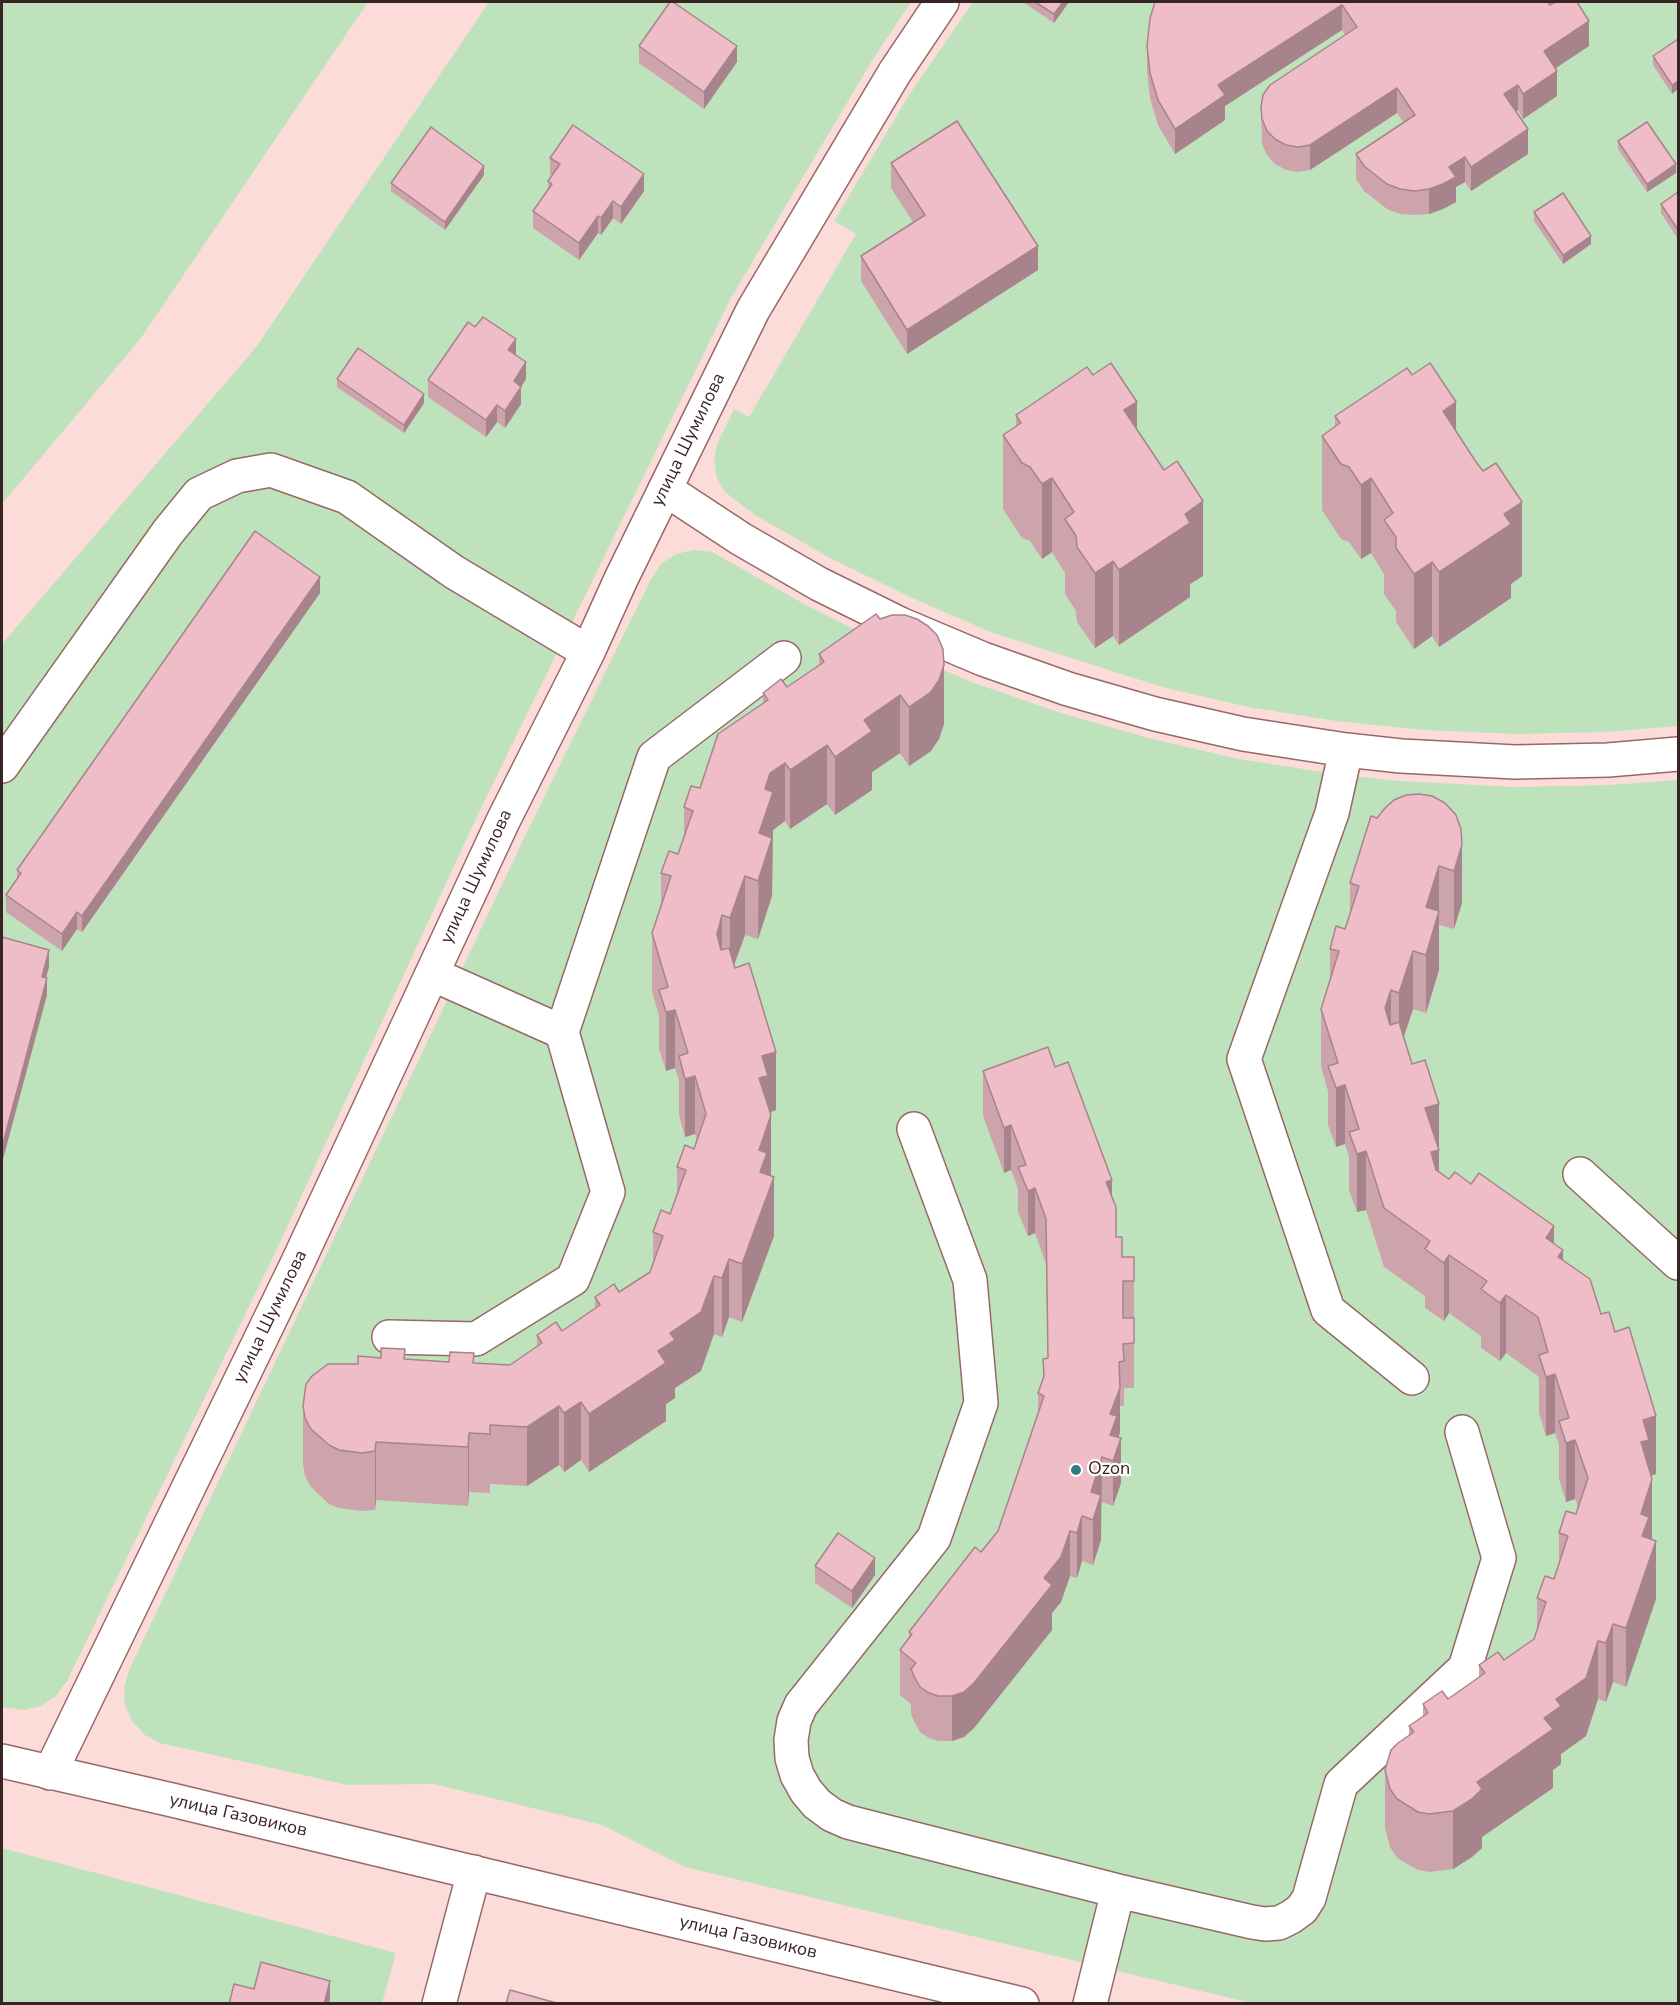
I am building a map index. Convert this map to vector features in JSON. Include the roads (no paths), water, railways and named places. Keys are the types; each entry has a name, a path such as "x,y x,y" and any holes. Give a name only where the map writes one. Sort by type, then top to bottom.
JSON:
{"street":[{"name":"улица Шумилова","path":"50,1773 297,1264 502,821 588,652 753,310 895,72 942,2"},
{"path":"2,766 174,524 199,494 237,476 271,470 347,497 454,573 588,652"},
{"path":"665,489 741,539 819,584 900,624 983,659 1068,689 1155,714 1243,734 1401,756 1515,762 1608,760 1678,754"},
{"path":"389,1337 476,1340 573,1279 608,1192 562,1032 654,757 784,658"},
{"path":"1346,750 1332,813 1244,1059 1328,1310 1412,1378"},
{"path":"432,974 562,1032"},
{"path":"914,1129 970,1280 981,1403 934,1538 801,1705 792,1731 792,1758 797,1775 806,1791 817,1804 832,1815 848,1822 1118,1891 1265,1924 1279,1923 1291,1917 1302,1909 1309,1898 1341,1784 1465,1668 1498,1558 1462,1432"},
{"path":"1580,1174 1678,1263"},
{"name":"улица Газовиков","path":"2,1761 1022,2004"},
{"path":"439,2004 474,1872"},
{"path":"1090,2004 1118,1891"}],"place":[{"name":"Ozon","path":"1076,1470"}]}
